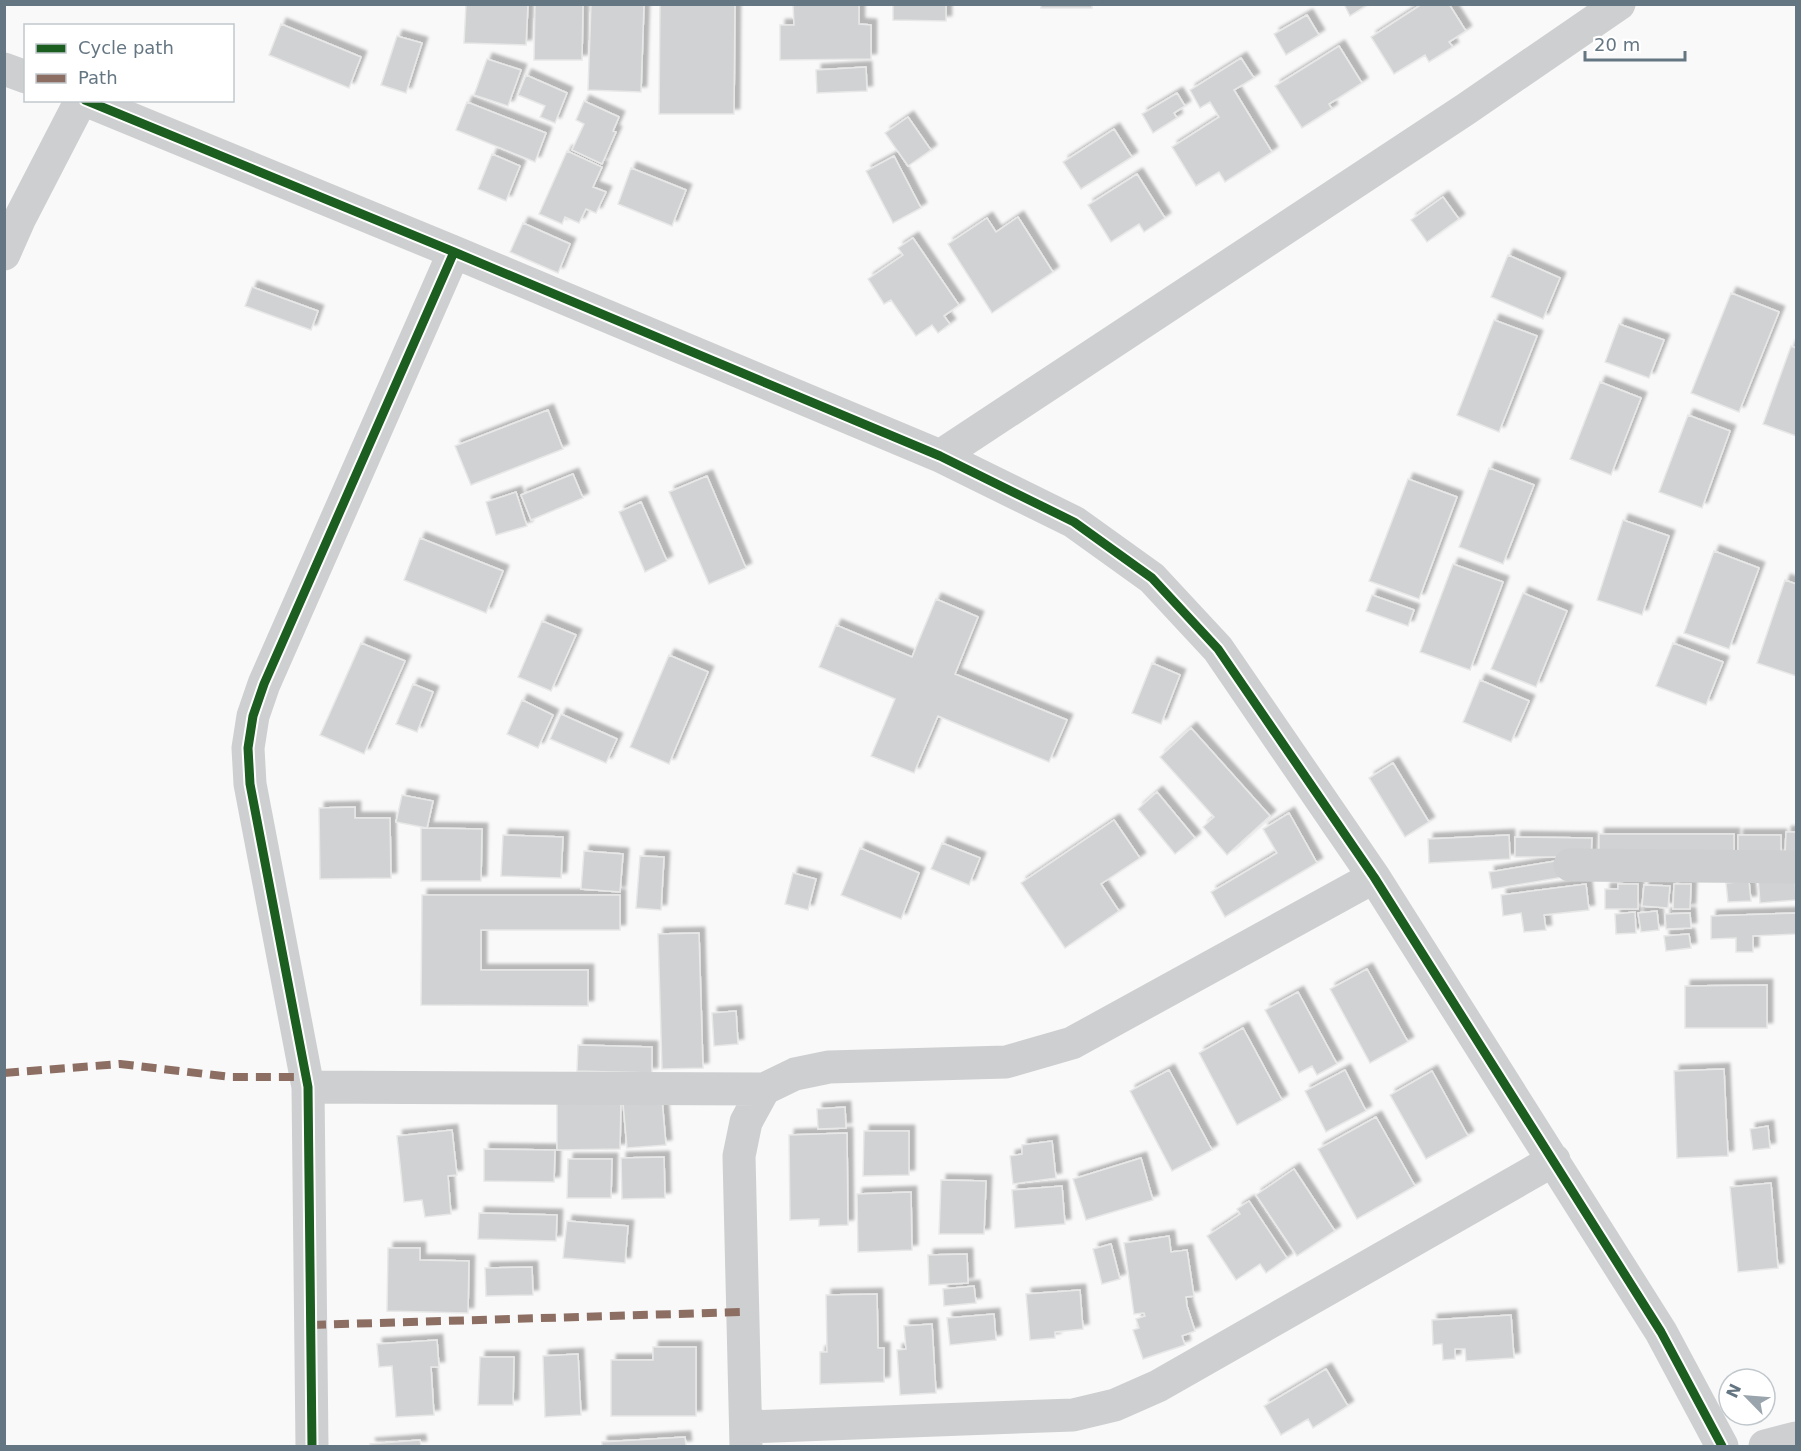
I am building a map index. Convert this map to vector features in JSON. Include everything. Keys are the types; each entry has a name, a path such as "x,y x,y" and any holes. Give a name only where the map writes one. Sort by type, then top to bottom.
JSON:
{"street":[{"path":"940,456 1446,122 1619,4"},
{"path":"4,69 24,76"},
{"path":"4,254 80,102"},
{"path":"90,102 940,456 1074,522 1152,578 1218,649 1374,877 1661,1332 1722,1446"},
{"path":"312,1446 308,1087 250,784 248,748 253,716 268,673 454,252"},
{"path":"1570,865 1797,867"},
{"path":"308,1087 764,1089 795,1074 829,1067 1006,1062 1072,1043 1374,877"},
{"path":"764,1089 746,1122 739,1156 746,1437 1073,1415 1115,1405 1158,1386 1554,1160"},
{"path":"1765,1446 1797,1438"}],"building":[{"path":"466,4 528,4 526,45 464,43"},
{"path":"535,4 583,4 582,60 534,60"},
{"path":"591,4 644,4 641,92 588,90"},
{"path":"660,4 735,4 734,114 659,114"},
{"path":"793,4 859,4 859,24 871,25 871,59 780,60 780,25 794,25"},
{"path":"893,4 946,4 946,21 893,20"},
{"path":"1041,4 1092,4 1092,8 1041,8"},
{"path":"1344,4 1369,4 1350,16"},
{"path":"1422,4 1449,4 1466,31 1449,42 1453,47 1429,62 1425,55 1394,74 1371,37"},
{"path":"1307,15 1319,35 1286,55 1274,34"},
{"path":"281,24 361,57 349,88 269,55"},
{"path":"397,36 422,43 406,93 381,85"},
{"path":"1339,46 1362,83 1329,104 1332,109 1302,128 1275,86"},
{"path":"1241,58 1254,78 1234,90 1272,152 1225,182 1219,172 1196,186 1172,147 1219,117 1210,102 1200,108 1190,90"},
{"path":"487,59 521,70 508,106 474,95"},
{"path":"866,67 867,91 817,93 816,70"},
{"path":"526,75 567,93 555,123 540,117 545,106 518,95"},
{"path":"1177,93 1185,106 1174,113 1177,118 1153,133 1142,114"},
{"path":"584,101 619,117 613,131 616,132 602,164 572,150 584,124 576,120"},
{"path":"467,102 546,133 535,162 456,130"},
{"path":"908,117 931,150 908,166 885,133"},
{"path":"1114,129 1132,157 1081,189 1063,162"},
{"path":"567,151 602,167 593,187 606,192 596,213 586,209 579,223 565,217 562,224 539,214"},
{"path":"492,154 520,166 506,201 478,189"},
{"path":"894,156 921,208 893,223 866,171"},
{"path":"631,168 686,190 672,226 618,204"},
{"path":"1137,174 1165,218 1144,232 1139,224 1111,242 1088,205"},
{"path":"1443,197 1459,219 1427,242 1411,220"},
{"path":"1018,217 1053,272 992,313 948,244 987,218 996,232"},
{"path":"523,223 570,244 558,273 510,252"},
{"path":"913,238 959,305 944,316 950,324 938,333 932,325 916,336 891,300 884,304 868,279 903,255 898,248"},
{"path":"1508,255 1560,278 1543,319 1491,297"},
{"path":"252,287 318,311 311,330 245,306"},
{"path":"1731,293 1779,312 1739,412 1691,393"},
{"path":"1494,320 1537,336 1499,432 1457,415"},
{"path":"1619,324 1664,340 1649,378 1605,362"},
{"path":"1791,346 1796,348 1796,436 1763,424"},
{"path":"1600,382 1641,398 1611,475 1570,459"},
{"path":"548,410 563,449 471,485 455,446"},
{"path":"1688,415 1730,431 1702,508 1659,492"},
{"path":"1489,468 1534,485 1503,564 1459,547"},
{"path":"573,474 583,498 531,520 521,495"},
{"path":"707,476 746,568 709,584 669,492"},
{"path":"1408,479 1457,497 1419,599 1369,581"},
{"path":"516,492 527,526 496,535 486,502"},
{"path":"641,502 667,561 645,572 619,512"},
{"path":"1623,520 1669,536 1642,615 1597,600"},
{"path":"420,538 503,571 486,613 404,580"},
{"path":"1714,551 1759,568 1729,649 1684,633"},
{"path":"1453,564 1503,582 1470,670 1420,652"},
{"path":"1785,580 1796,584 1796,676 1757,663"},
{"path":"1523,593 1567,611 1536,687 1491,669"},
{"path":"1372,595 1414,610 1408,626 1366,611"},
{"path":"936,599 978,617 955,674 1067,720 1049,762 938,716 914,773 871,756 895,699 819,667 836,625 912,657"},
{"path":"542,621 576,635 551,691 518,677"},
{"path":"361,643 405,661 364,754 320,735"},
{"path":"1673,643 1723,662 1706,705 1656,686"},
{"path":"669,655 708,672 669,764 630,747"},
{"path":"1152,663 1180,675 1161,724 1132,713"},
{"path":"1480,680 1529,701 1511,742 1463,722"},
{"path":"413,684 433,692 417,732 396,724"},
{"path":"522,700 553,715 538,748 507,734"},
{"path":"561,714 617,739 606,763 550,739"},
{"path":"1191,728 1270,816 1227,855 1203,827 1214,817 1160,757"},
{"path":"1393,763 1429,822 1405,837 1369,778"},
{"path":"1157,792 1195,838 1175,854 1138,809"},
{"path":"402,795 433,801 427,828 396,822"},
{"path":"355,807 355,818 390,818 391,878 320,879 319,808"},
{"path":"1289,813 1317,863 1225,917 1211,892 1277,853 1263,829"},
{"path":"1114,820 1140,858 1101,884 1119,911 1065,948 1021,883"},
{"path":"421,828 482,829 481,881 421,881"},
{"path":"1786,832 1796,832 1796,856 1785,856"},
{"path":"1599,834 1734,834 1734,858 1599,858"},
{"path":"503,835 563,837 561,878 501,876"},
{"path":"1509,835 1510,859 1429,863 1428,839"},
{"path":"1738,835 1781,835 1781,855 1738,855"},
{"path":"1515,837 1592,838 1591,857 1515,857"},
{"path":"942,843 980,858 969,885 931,869"},
{"path":"860,848 919,873 901,919 841,895"},
{"path":"584,851 623,854 620,892 581,889"},
{"path":"640,856 664,857 661,910 636,908"},
{"path":"1561,860 1564,877 1492,889 1489,872"},
{"path":"793,873 816,879 808,910 785,904"},
{"path":"1795,874 1796,900 1760,903 1758,877"},
{"path":"1749,881 1751,901 1728,902 1726,883"},
{"path":"1586,884 1589,910 1544,915 1546,930 1524,932 1521,913 1503,916 1501,895"},
{"path":"1618,884 1638,884 1638,909 1605,909 1605,889 1618,889"},
{"path":"1674,884 1691,884 1690,909 1673,909"},
{"path":"1644,885 1670,886 1668,908 1642,906"},
{"path":"422,895 620,895 620,930 481,930 481,970 588,970 588,1006 421,1005"},
{"path":"1657,911 1659,930 1641,932 1638,913"},
{"path":"1635,912 1636,933 1616,934 1615,914"},
{"path":"1690,913 1691,928 1666,929 1665,914"},
{"path":"1796,913 1796,934 1753,936 1753,952 1736,952 1736,938 1711,939 1711,916"},
{"path":"699,933 703,1068 662,1069 658,934"},
{"path":"1689,934 1691,948 1666,951 1664,936"},
{"path":"1367,969 1408,1042 1370,1063 1330,989"},
{"path":"1767,985 1767,1028 1685,1028 1685,986"},
{"path":"1298,992 1337,1064 1317,1075 1312,1066 1299,1073 1265,1010"},
{"path":"736,1011 738,1044 714,1046 712,1013"},
{"path":"1243,1028 1282,1100 1237,1125 1199,1053"},
{"path":"578,1045 652,1047 652,1073 577,1071"},
{"path":"1724,1069 1728,1156 1677,1158 1674,1071"},
{"path":"1169,1070 1212,1150 1172,1171 1130,1091"},
{"path":"1345,1070 1366,1111 1326,1132 1305,1091"},
{"path":"1432,1071 1468,1136 1426,1159 1390,1095"},
{"path":"662,1099 666,1145 627,1148 623,1103"},
{"path":"557,1101 621,1101 620,1149 557,1150"},
{"path":"845,1107 846,1128 818,1129 817,1109"},
{"path":"1376,1117 1415,1186 1357,1219 1318,1149"},
{"path":"1768,1126 1770,1148 1753,1150 1750,1129"},
{"path":"452,1130 457,1175 448,1176 451,1214 425,1217 422,1200 404,1202 397,1136"},
{"path":"864,1131 909,1131 909,1175 863,1176"},
{"path":"847,1133 848,1225 819,1226 819,1219 790,1220 789,1135"},
{"path":"1052,1141 1056,1178 1013,1184 1010,1156 1022,1154 1022,1145"},
{"path":"484,1149 555,1150 554,1182 484,1181"},
{"path":"664,1157 665,1198 622,1199 621,1158"},
{"path":"1141,1158 1153,1200 1086,1220 1073,1179"},
{"path":"568,1159 612,1159 611,1198 567,1198"},
{"path":"1294,1169 1335,1231 1297,1256 1256,1195"},
{"path":"941,1180 986,1181 984,1234 939,1234"},
{"path":"1771,1183 1778,1268 1738,1272 1730,1187"},
{"path":"1062,1186 1065,1224 1015,1228 1012,1190"},
{"path":"911,1192 912,1250 858,1252 857,1194"},
{"path":"1249,1201 1287,1258 1266,1273 1260,1264 1236,1280 1207,1236 1240,1214 1237,1209"},
{"path":"479,1213 557,1215 556,1241 478,1239"},
{"path":"567,1221 628,1226 625,1263 563,1258"},
{"path":"1169,1236 1171,1252 1187,1250 1194,1296 1186,1297 1195,1331 1182,1336 1185,1345 1143,1359 1133,1330 1139,1328 1136,1319 1145,1316 1144,1313 1134,1314 1124,1243"},
{"path":"1111,1244 1120,1279 1102,1284 1093,1249"},
{"path":"388,1248 420,1248 420,1260 469,1261 468,1313 387,1311"},
{"path":"967,1254 968,1283 929,1285 928,1255"},
{"path":"532,1267 533,1295 486,1296 485,1268"},
{"path":"974,1286 976,1303 944,1306 943,1289"},
{"path":"1080,1290 1083,1329 1055,1332 1055,1338 1030,1340 1026,1294"},
{"path":"877,1294 878,1348 884,1348 884,1382 820,1384 820,1352 827,1352 826,1295"},
{"path":"994,1314 996,1340 950,1345 947,1318"},
{"path":"1511,1315 1514,1358 1466,1361 1465,1349 1455,1349 1455,1359 1443,1360 1442,1344 1433,1345 1432,1320"},
{"path":"932,1324 936,1393 900,1395 897,1350 906,1349 904,1326"},
{"path":"437,1340 439,1367 431,1367 434,1415 396,1417 392,1366 379,1367 377,1344"},
{"path":"653,1347 696,1347 696,1416 611,1416 611,1360 653,1360"},
{"path":"578,1354 581,1415 545,1417 543,1356"},
{"path":"480,1357 514,1357 513,1405 478,1405"},
{"path":"1326,1369 1348,1406 1313,1428 1308,1419 1281,1435 1264,1406"},
{"path":"685,1437 686,1446 602,1446 602,1442"},
{"path":"420,1440 421,1446 371,1446 370,1444"}],"marked path":[{"path":"4,1073 120,1064 231,1077 305,1077"},
{"path":"311,1325 743,1312"}],"cycle path":[{"path":"90,102 940,456 1074,522 1152,578 1218,649 1374,877 1661,1332 1722,1446"},
{"path":"312,1446 308,1087 250,784 248,748 253,716 264,684 454,252"}]}
